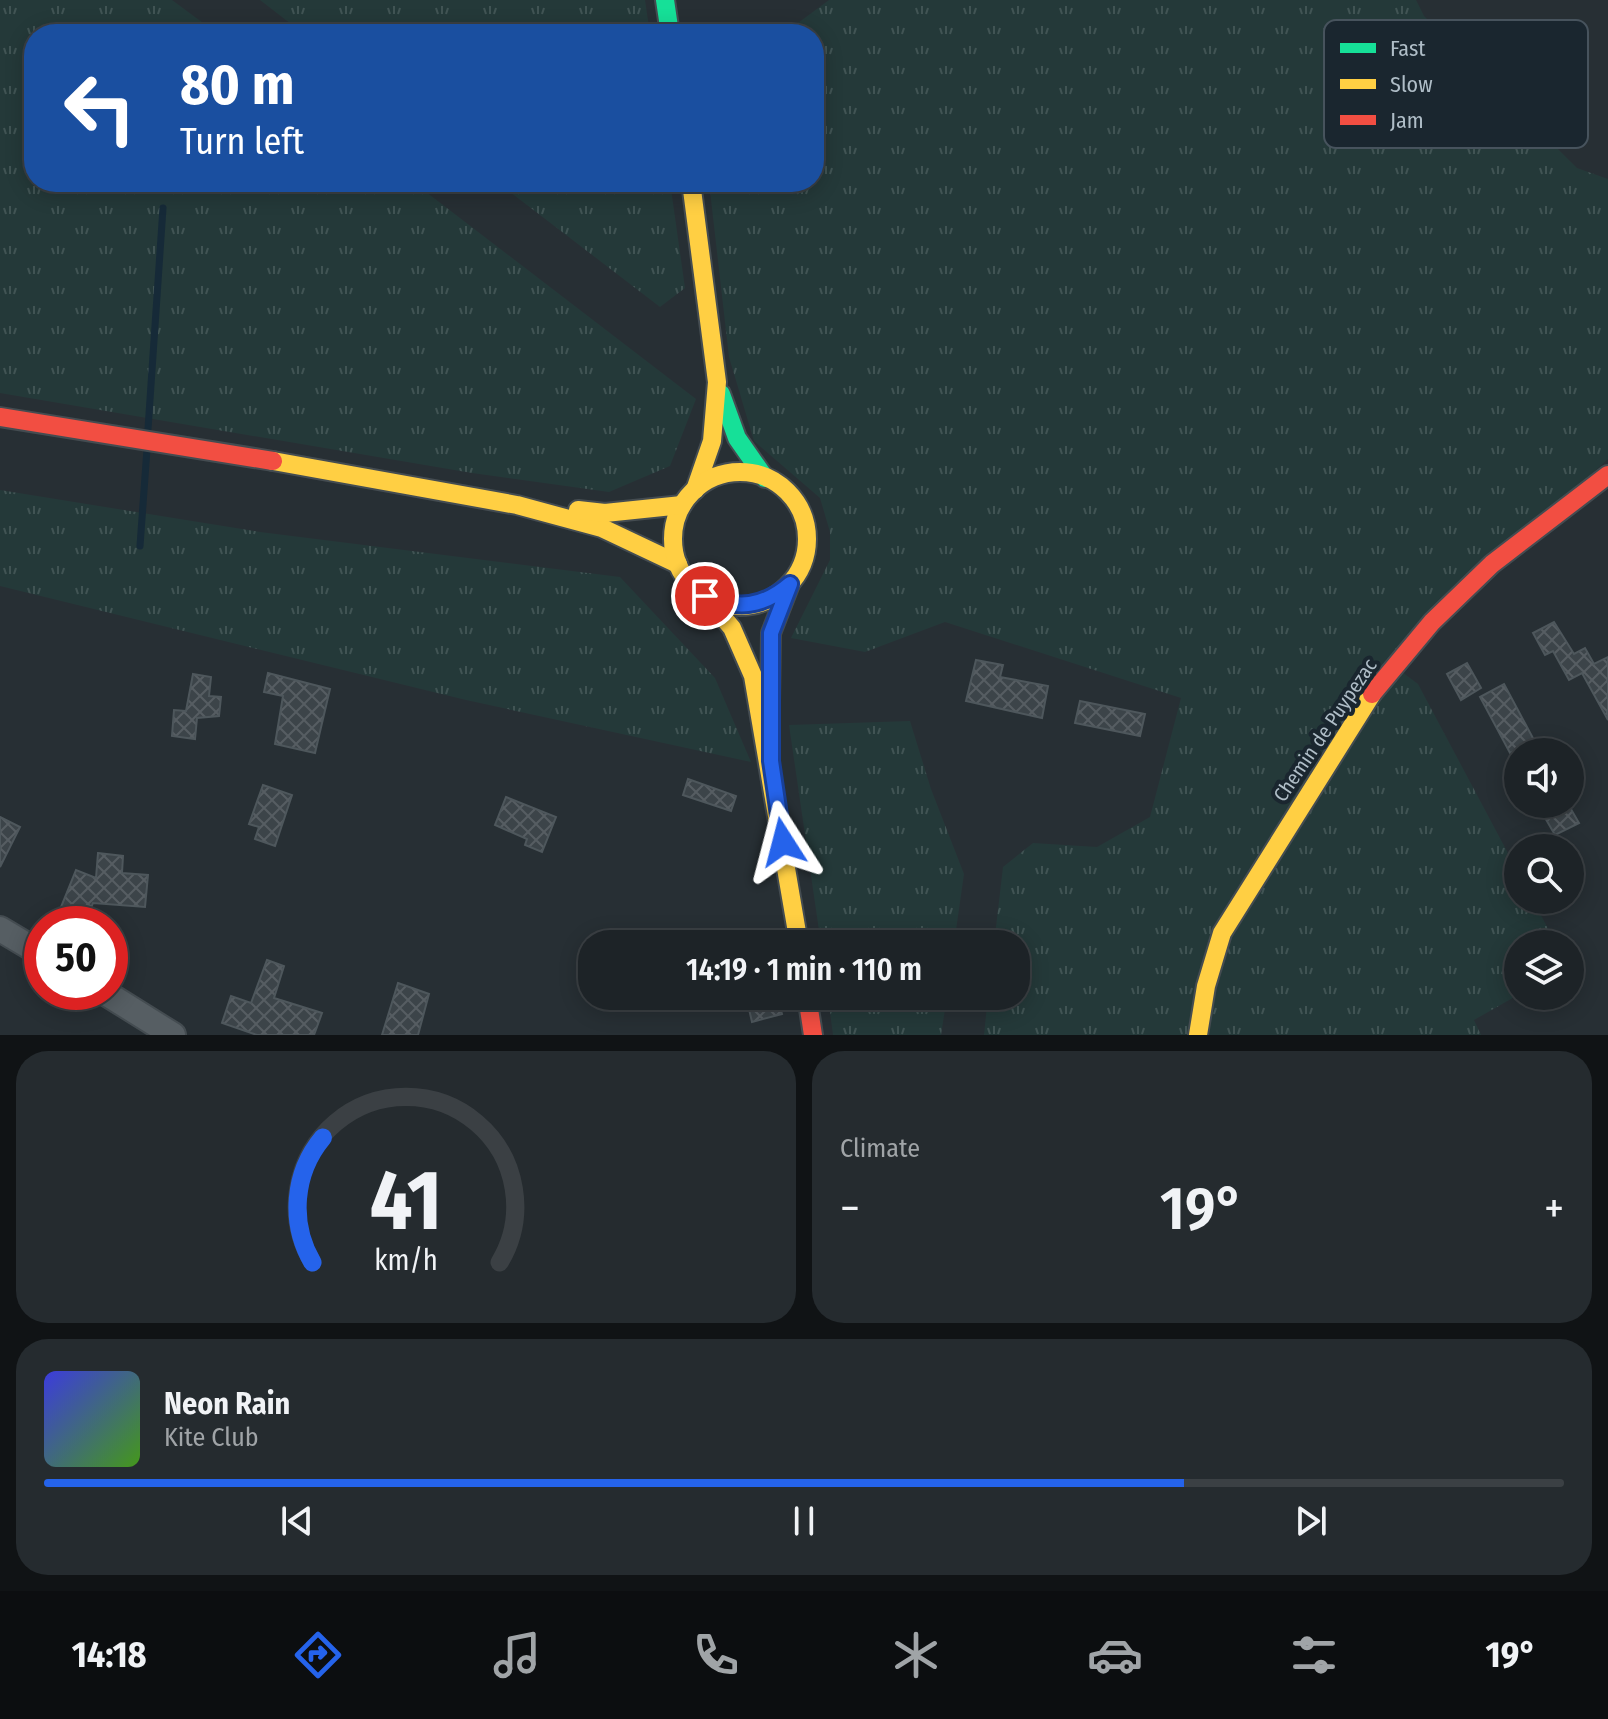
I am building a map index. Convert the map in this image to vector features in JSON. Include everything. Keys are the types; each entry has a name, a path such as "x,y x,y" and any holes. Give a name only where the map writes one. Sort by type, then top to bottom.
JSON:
{"main road":[{"path":"665,0 669,24"},
{"path":"692,192 717,382 737,438 765,478"},
{"path":"717,382 712,441 695,490 682,505 675,523 673,543 678,564 689,582 732,628 753,676 771,761 797,930"},
{"path":"0,417 175,444 517,505 605,513 682,505"},
{"path":"695,490 730,473 754,474 775,482 793,498 804,519 805,553 771,633 771,761"},
{"name":"Chemin de Puypezac","path":"1198,1035 1206,986 1222,933 1276,841 1368,699 1432,622 1492,564 1608,475"},
{"path":"517,505 602,528 678,564"},
{"path":"705,596 722,604 750,605 776,596 790,584"},
{"path":"809,1010 813,1035"}],"street":[{"path":"0,929 24,943"},
{"path":"128,1007 173,1035"}],"green space":[{"path":"0,0 172,0 204,24 24,24 24,192 426,192 696,399 670,466 609,492 472,473 0,393"},
{"path":"260,0 645,0 649,24 291,24"},
{"path":"829,0 1416,0 1428,20 1324,20 1324,148 1557,148 1577,168 1608,179 1608,459 1386,660 1418,684 1504,846 1504,914 1540,914 1549,930 1504,930 1504,1003 1474,1020 1481,1035 984,1035 987,1010 1030,1010 1030,930 996,930 1003,867 1033,843 1097,847 1150,817 1181,698 945,622 865,652 791,638 830,560 830,532 820,498 754,441 729,357 710,192 824,192 824,24 797,24"},
{"path":"510,192 671,192 685,288 660,307"},
{"path":"0,490 260,532 620,577 715,678 751,762 466,700 0,586"},
{"path":"910,721 931,789 964,874 956,930 819,930 789,725"},
{"path":"830,1010 945,1010 941,1035 833,1035"}],"building":[{"path":"1554,622 1574,654 1585,648 1594,664 1608,657 1608,720 1582,673 1569,680 1553,651 1545,655 1533,633"},
{"path":"976,660 1003,665 1000,677 1048,686 1042,718 966,701"},
{"path":"1467,663 1481,688 1461,700 1447,674"},
{"path":"268,673 330,689 315,753 275,744 283,696 264,692"},
{"path":"193,674 211,677 209,696 221,697 219,716 197,718 195,739 172,736 174,710 186,711"},
{"path":"1504,684 1533,738 1504,738 1504,742 1480,697"},
{"path":"1080,701 1145,714 1140,736 1075,723"},
{"path":"688,779 736,796 731,811 683,795"},
{"path":"263,785 292,795 275,846 255,839 259,827 249,824"},
{"path":"506,797 556,817 542,852 525,845 527,839 495,825"},
{"path":"0,817 20,827 0,867"},
{"path":"1545,818 1576,818 1579,823 1554,834"},
{"path":"98,853 123,856 122,873 148,875 145,907 93,903 92,906 61,906 76,870 96,878"},
{"path":"267,960 284,966 274,998 322,1013 314,1035 257,1035 222,1023 231,996 251,1003"},
{"path":"398,983 429,994 418,1035 382,1035"},
{"path":"749,1010 781,1010 782,1014 752,1022"}],"waterway":[{"path":"148,429 163,208"},
{"path":"140,546 147,449"}],"traffic: fast":[{"path":"665,0 669,24"},
{"path":"721,394 737,438 765,478"}],"traffic: slow":[{"path":"692,192 717,382 712,441 695,490"},
{"path":"273,461 517,505 602,528 678,564"},
{"path":"740,472 765,478 787,492 801,514 807,539 801,564 787,586 765,600 740,606 715,600 693,586 679,564 673,539 679,514 693,492 715,478 740,472"},
{"path":"578,510 605,513 682,505"},
{"path":"770,702 771,633 790,584"},
{"path":"705,596 732,628 753,676 797,930"},
{"path":"1198,1035 1206,986 1222,933 1372,694"}],"traffic: jam":[{"path":"0,417 273,461"},
{"path":"1372,694 1432,622 1492,564 1608,475"},
{"path":"809,1010 813,1035"}],"route":[{"path":"705,596 722,604 759,604 776,596 790,584 771,633 771,761 783,842"}]}
